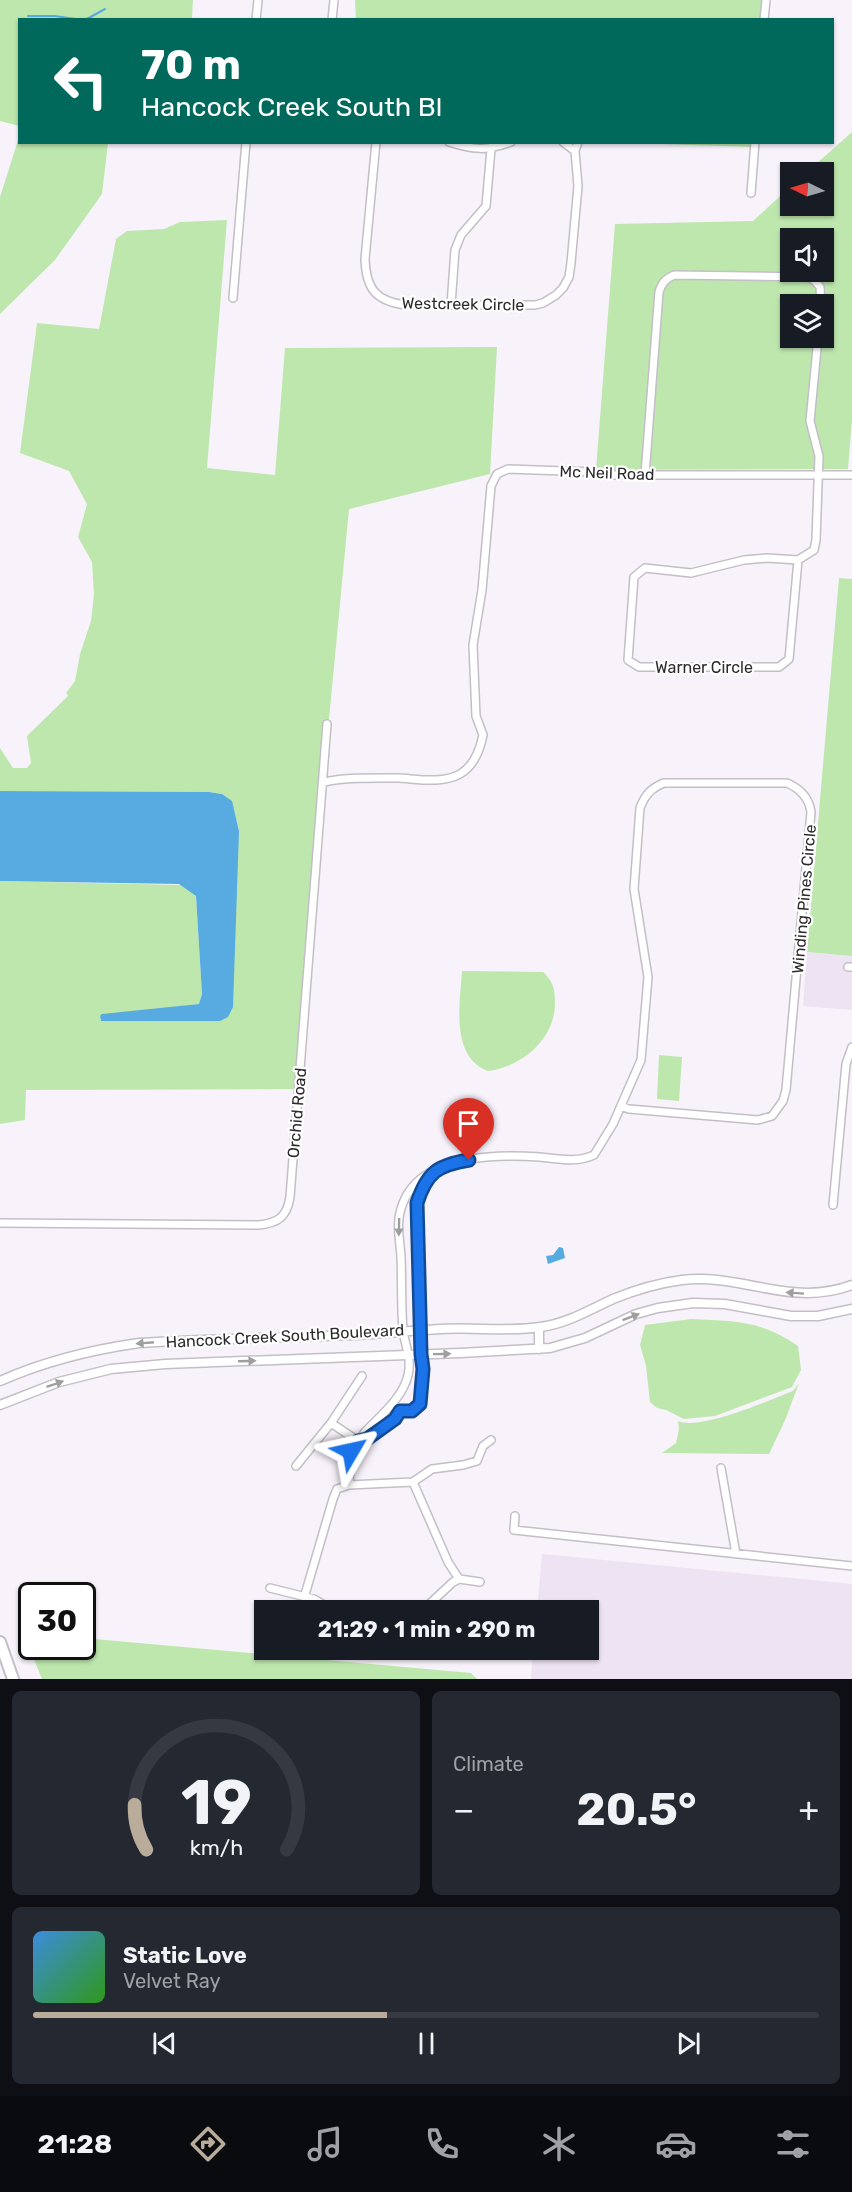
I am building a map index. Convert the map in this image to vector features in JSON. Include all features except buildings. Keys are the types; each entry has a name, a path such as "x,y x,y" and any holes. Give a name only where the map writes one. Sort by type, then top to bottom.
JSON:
{"main road":[{"path":"0,1642 13,1679"}],"street":[{"path":"256,18 258,0"},
{"path":"332,18 334,0"},
{"path":"764,18 766,0"},
{"path":"233,298 246,144"},
{"name":"Westcreek Circle","path":"376,144 365,260 366,273 371,288 380,297 392,303 405,305 535,305 556,295 563,288 569,276 578,175 575,151 577,144"},
{"path":"456,144 470,148 491,149 505,144"},
{"path":"566,144 575,151"},
{"path":"751,193 755,144"},
{"path":"451,304 455,250 461,235 486,206 491,149"},
{"path":"645,475 659,292 667,278 674,275 807,277 820,286 820,294"},
{"path":"798,560 814,550 817,531 818,448 810,421 817,348"},
{"name":"Mc Neil Road","path":"324,782 360,777 420,780 446,778 459,774 469,767 476,757 483,735 476,716 474,634 491,486 497,474 508,468 592,472 608,475 852,475"},
{"name":"Warner Circle","path":"744,560 798,560 789,659 779,667 639,667 628,660 634,577 645,568 690,573 744,560"},
{"name":"Orchid Road","path":"0,1223 259,1225 270,1224 282,1218 288,1208 290,1197 327,724"},
{"name":"Winding Pines Circle","path":"409,1355 403,1331 398,1232 400,1212 406,1195 421,1177 442,1166 469,1160 539,1157 573,1161 594,1155 621,1106 641,1060 648,987 646,956 633,879 640,808 644,798 650,791 664,783 788,783 795,786 810,803 811,812 790,1054 783,1101 772,1116 758,1120 629,1109 621,1106"},
{"path":"832,1205 852,1047"},
{"path":"331,1423 360,1440 367,1439 395,1419 400,1411 412,1411 420,1404 423,1369 416,1212 423,1186 442,1166"},
{"name":"Hancock Creek South Boulevard","path":"0,1380 58,1359 104,1348 139,1343 539,1327 576,1317 641,1289 681,1280 709,1279 735,1282 799,1294 827,1292 852,1285"},
{"name":"Hancock Creek South Boulevard","path":"0,1405 59,1382 111,1369 165,1364 539,1349 567,1345 636,1314 693,1303 725,1304 791,1316 818,1316 852,1309"},
{"path":"539,1327 539,1349"},
{"path":"349,1485 351,1451 364,1432 395,1400 402,1389 408,1377 409,1355"},
{"path":"296,1466 331,1423 362,1376"},
{"path":"304,1598 337,1489 349,1485 413,1482 435,1468 477,1461 483,1446 491,1440"},
{"path":"721,1468 736,1554"},
{"path":"413,1482 448,1562 459,1579 480,1582"},
{"path":"514,1516 514,1530 852,1566"},
{"path":"435,1600 459,1579"},
{"path":"270,1588 316,1600"}],"shaded area":[{"path":"807,952 852,956 852,1010 803,1006"},
{"path":"542,1554 852,1584 852,1679 531,1679 532,1660 599,1660 599,1600 538,1600"}],"green space":[{"path":"0,0 193,0 192,18 18,18 18,126 0,121"},
{"path":"355,0 764,0 762,18 356,18"},
{"path":"852,132 852,420 848,469 596,470 615,224 753,221 780,196 780,216 834,216 834,162 818,162"},
{"path":"18,140 18,144 108,144 102,194 55,260 0,314 0,197"},
{"path":"662,144 753,144 752,147"},
{"path":"227,220 207,468 275,475 285,348 497,347 490,474 349,509 328,730 302,1089 26,1090 25,1120 0,1124 0,881 183,885 196,896 202,994 199,1004 100,1016 101,1021 220,1021 239,831 237,821 222,794 209,792 0,791 0,748 13,768 27,768 31,763 27,736 68,696 66,693 75,681 80,654 91,621 94,594 92,562 78,537 87,504 69,471 20,453 37,323 99,329 116,239 127,231 164,229 180,222"},
{"path":"839,578 852,579 852,956 807,952"},
{"path":"462,971 543,972 547,976 554,991 553,1018 549,1030 534,1050 512,1064 488,1071 476,1064 468,1054 460,1028"},
{"path":"659,1055 682,1057 679,1101 657,1099"},
{"path":"691,1319 734,1322 759,1327 784,1337 798,1346 801,1370 792,1387 715,1416 684,1419 657,1408 650,1402 646,1366 640,1345 645,1325"},
{"path":"799,1383 769,1454 662,1453 676,1443 678,1421 702,1422 735,1413 793,1391"},
{"path":"96,1639 254,1653 254,1660 327,1660 471,1673 477,1679 42,1679 34,1660 96,1660"}],"water":[{"path":"0,791 209,792 222,794 232,801 239,831 233,1007 228,1017 220,1021 101,1021 102,1014 199,1004 202,994 196,896 179,884 0,881"},
{"path":"472,1100 487,1111 486,1115 477,1121 464,1102"},
{"path":"559,1247 563,1248 565,1258 548,1264 546,1256 553,1255"}],"waterway":[{"path":"89,18 105,9"},
{"path":"28,16 68,18"}],"route":[{"path":"351,1451 358,1441 367,1439 395,1419 400,1411 412,1411 420,1404 423,1369 417,1203 423,1186 433,1173 442,1166 469,1160"}]}
